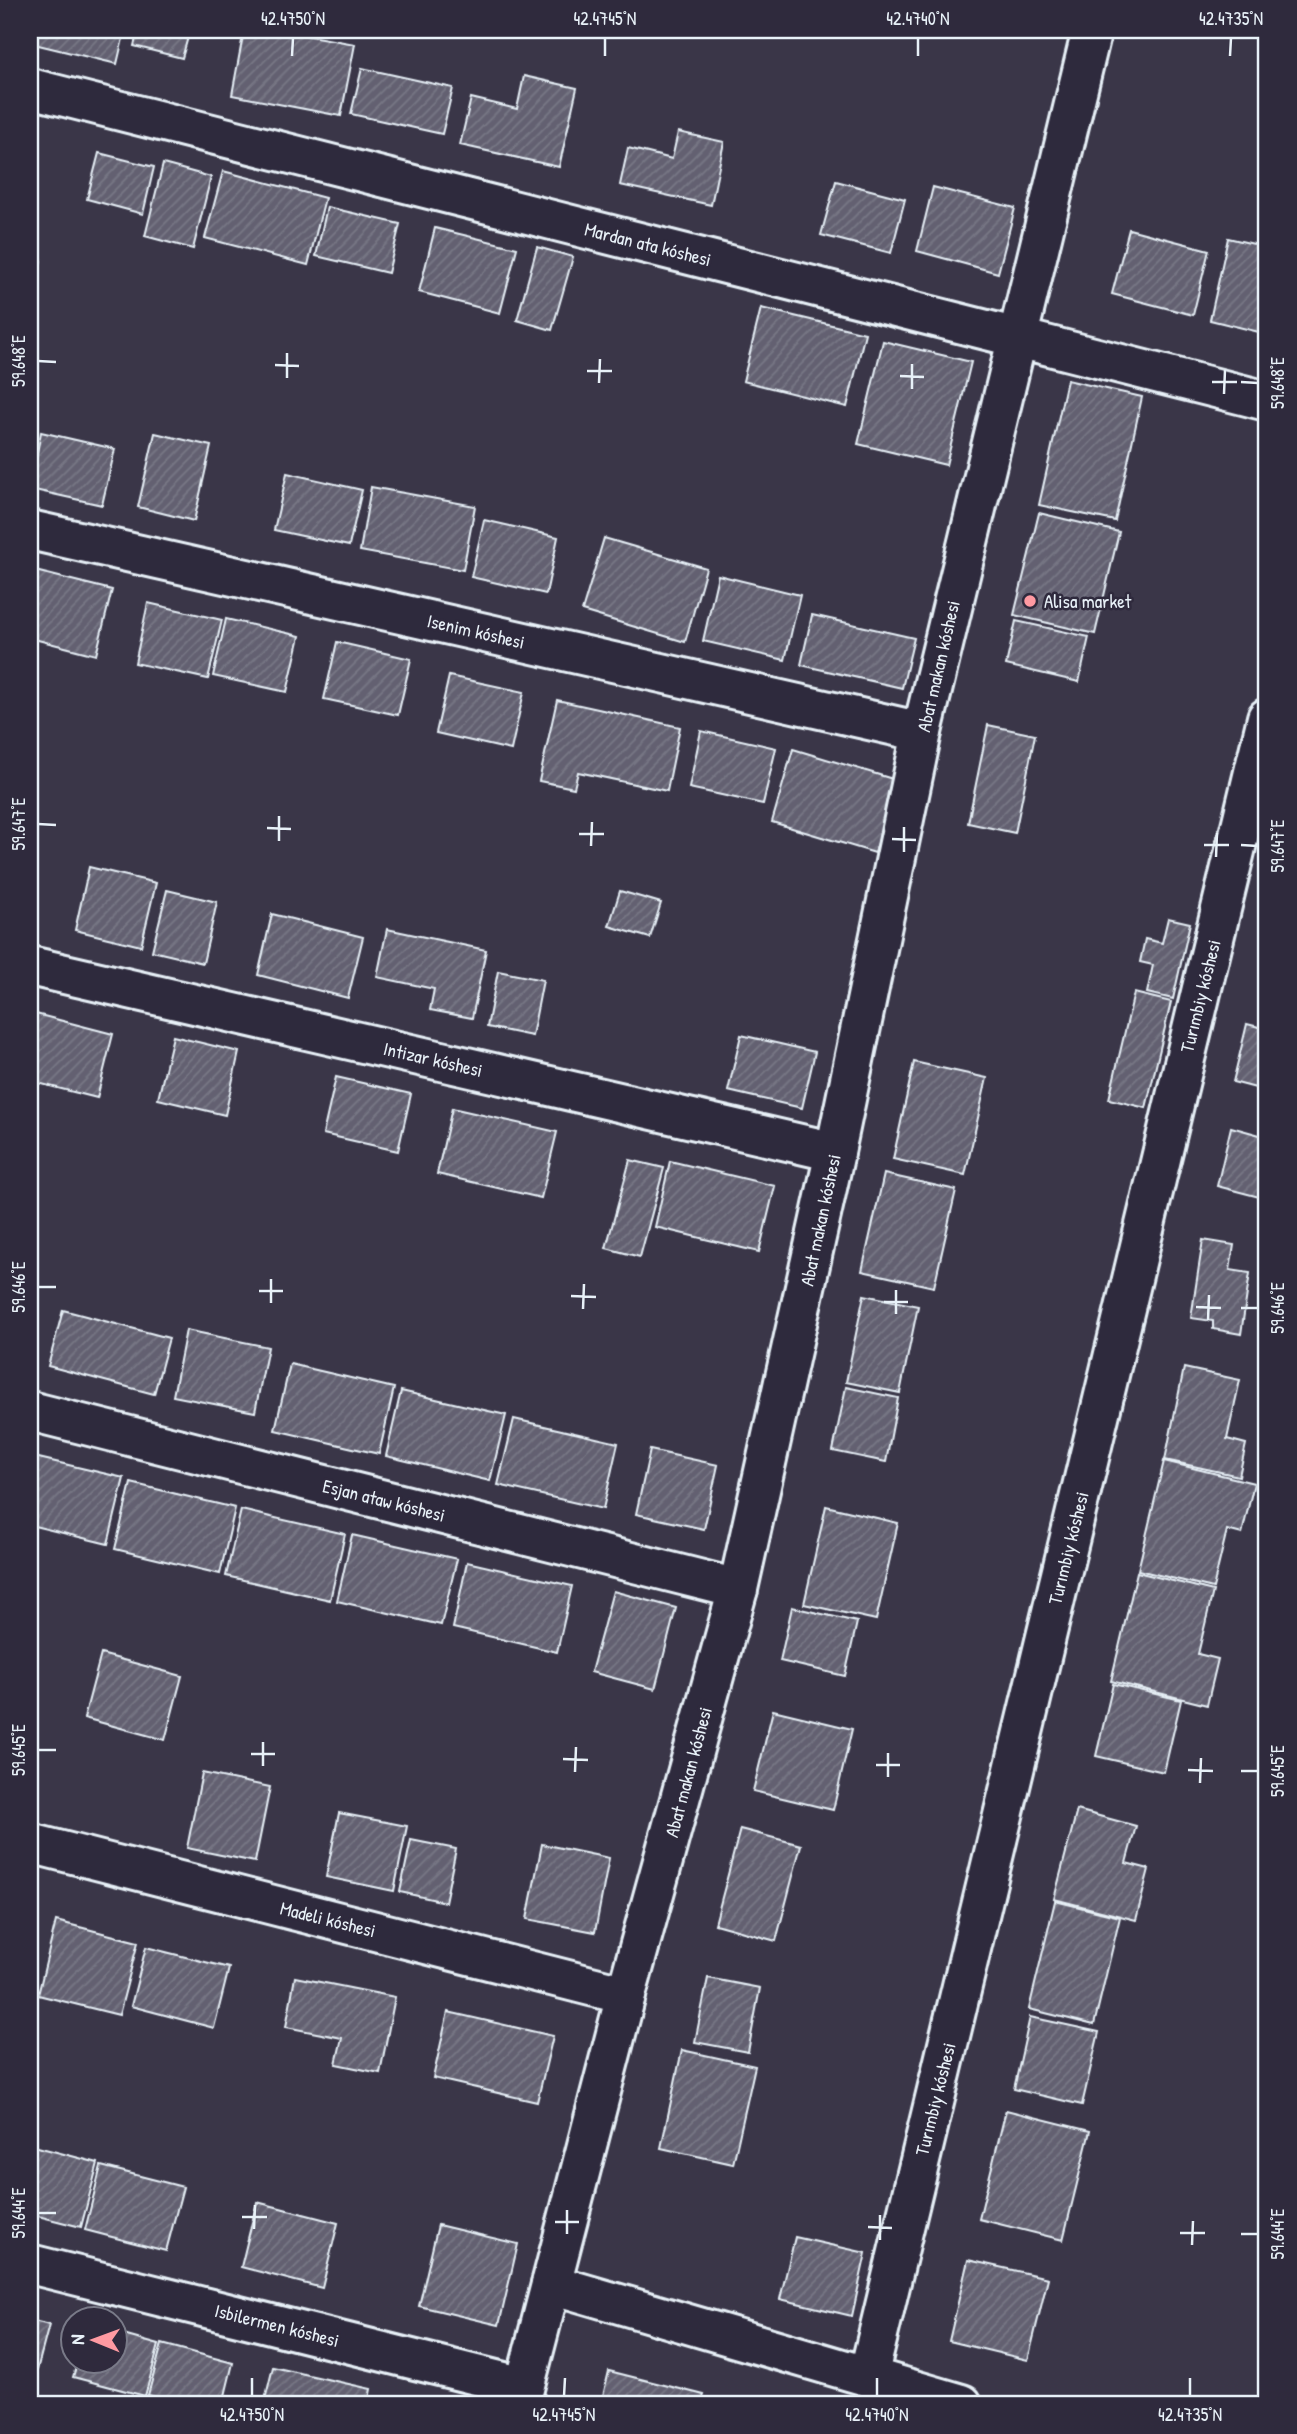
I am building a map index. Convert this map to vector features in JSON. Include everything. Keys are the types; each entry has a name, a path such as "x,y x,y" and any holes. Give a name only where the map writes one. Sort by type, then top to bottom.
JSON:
{"street":[{"name":"Abat makan kóshesi","path":"522,2396 626,1995 738,1589 835,1152 922,732 1093,30"},
{"name":"Mardan ata kóshesi","path":"30,88 1267,401"},
{"name":"Isenim kóshesi","path":"30,530 922,732"},
{"name":"Turımbiy kóshesi","path":"869,2378 1267,718"},
{"name":"Intizar kóshesi","path":"30,966 835,1152"},
{"name":"Esjan ataw kóshesi","path":"30,1411 738,1589"},
{"name":"Madeli kóshesi","path":"30,1843 626,1995"},
{"name":"Isbilermen kóshesi","path":"30,2264 522,2396"},
{"path":"551,2284 962,2404"}],"building":[{"path":"30,30 125,30 117,64 30,43"},
{"path":"138,30 190,30 182,58 134,46"},
{"path":"244,30 277,30 355,44 341,116 232,95"},
{"path":"362,68 453,88 442,134 351,114"},
{"path":"524,76 577,88 559,167 460,145 471,98 517,109"},
{"path":"678,132 724,142 711,205 620,185 628,148 672,159"},
{"path":"99,153 154,167 143,214 87,199"},
{"path":"163,164 211,177 193,249 145,236"},
{"path":"223,171 325,198 308,265 205,238"},
{"path":"836,181 905,199 891,253 821,235"},
{"path":"933,187 1015,208 998,273 917,251"},
{"path":"327,207 400,224 388,273 316,256"},
{"path":"435,228 517,248 500,313 419,292"},
{"path":"1129,229 1209,250 1193,315 1112,294"},
{"path":"1228,238 1267,247 1267,334 1210,320"},
{"path":"537,247 573,257 552,330 517,320"},
{"path":"30,257 41,259 32,308 30,308"},
{"path":"761,308 865,333 847,407 743,381"},
{"path":"883,341 971,362 946,465 858,444"},
{"path":"1067,380 1142,397 1115,521 1039,505"},
{"path":"41,432 115,449 102,505 30,489"},
{"path":"155,433 211,446 194,521 138,507"},
{"path":"287,473 362,490 349,546 274,530"},
{"path":"371,487 475,506 463,570 360,551"},
{"path":"1039,513 1119,532 1095,634 1014,615"},
{"path":"484,520 558,537 546,594 471,577"},
{"path":"604,538 706,568 685,642 582,611"},
{"path":"31,570 112,590 96,655 30,638"},
{"path":"718,575 800,595 785,660 703,641"},
{"path":"148,603 222,620 208,679 135,663"},
{"path":"812,615 914,638 902,688 801,665"},
{"path":"226,619 300,636 287,692 213,676"},
{"path":"1016,621 1089,637 1079,682 1006,665"},
{"path":"337,642 411,659 398,715 324,699"},
{"path":"449,676 524,692 511,750 436,733"},
{"path":"557,700 680,727 667,791 578,772 574,788 539,781"},
{"path":"988,725 1035,735 1015,833 968,823"},
{"path":"701,731 776,748 763,804 689,788"},
{"path":"793,749 896,780 875,853 772,822"},
{"path":"89,867 156,883 141,946 75,930"},
{"path":"167,890 217,902 203,963 152,951"},
{"path":"620,891 661,903 650,938 609,926"},
{"path":"272,914 363,937 348,998 258,975"},
{"path":"1168,918 1190,923 1173,999 1147,993 1153,965 1140,962 1145,939 1162,943"},
{"path":"387,929 486,950 472,1018 430,1010 434,989 377,977"},
{"path":"498,971 543,980 532,1036 487,1027"},
{"path":"1134,993 1171,1002 1146,1108 1109,1099"},
{"path":"32,1013 113,1034 97,1098 30,1081"},
{"path":"1247,1024 1267,1029 1267,1091 1233,1082"},
{"path":"741,1035 815,1052 802,1108 728,1091"},
{"path":"173,1036 239,1052 225,1115 158,1099"},
{"path":"914,1062 987,1078 965,1175 893,1159"},
{"path":"336,1077 411,1094 398,1151 323,1134"},
{"path":"452,1108 557,1132 541,1198 437,1174"},
{"path":"1231,1127 1267,1137 1267,1199 1217,1186"},
{"path":"630,1160 664,1168 640,1257 606,1248"},
{"path":"670,1161 775,1186 759,1252 655,1227"},
{"path":"884,1174 956,1190 934,1287 862,1271"},
{"path":"1203,1240 1234,1245 1230,1270 1250,1273 1241,1334 1213,1329 1213,1321 1191,1318"},
{"path":"864,1295 918,1306 900,1393 846,1382"},
{"path":"63,1310 169,1338 154,1394 48,1366"},
{"path":"186,1330 268,1347 255,1412 173,1396"},
{"path":"290,1364 394,1388 379,1454 275,1430"},
{"path":"1184,1368 1240,1380 1227,1439 1246,1444 1239,1476 1165,1460"},
{"path":"846,1387 898,1398 886,1462 833,1451"},
{"path":"401,1391 506,1415 490,1481 386,1456"},
{"path":"514,1419 618,1443 603,1509 498,1485"},
{"path":"650,1450 718,1465 704,1529 636,1514"},
{"path":"30,1456 124,1478 108,1544 30,1525"},
{"path":"1164,1461 1254,1483 1242,1534 1227,1530 1213,1588 1138,1570"},
{"path":"131,1483 235,1508 220,1574 115,1549"},
{"path":"826,1506 898,1523 876,1620 804,1604"},
{"path":"241,1510 345,1534 330,1600 226,1576"},
{"path":"352,1535 457,1559 441,1625 337,1601"},
{"path":"467,1562 572,1586 557,1652 453,1628"},
{"path":"1137,1572 1213,1591 1198,1654 1218,1659 1207,1705 1111,1681"},
{"path":"613,1591 676,1608 655,1689 591,1672"},
{"path":"792,1607 857,1622 845,1676 780,1661"},
{"path":"101,1654 182,1676 165,1740 84,1718"},
{"path":"1113,1684 1181,1700 1164,1772 1096,1756"},
{"path":"773,1710 852,1729 833,1810 753,1791"},
{"path":"202,1773 270,1787 255,1862 187,1848"},
{"path":"1077,1810 1136,1826 1126,1863 1149,1869 1136,1920 1054,1899"},
{"path":"339,1813 407,1826 394,1891 326,1877"},
{"path":"740,1829 801,1845 776,1941 715,1924"},
{"path":"411,1840 456,1849 445,1902 400,1892"},
{"path":"542,1844 609,1858 595,1932 527,1919"},
{"path":"1055,1901 1120,1917 1094,2025 1029,2009"},
{"path":"56,1921 138,1942 119,2015 38,1995"},
{"path":"146,1947 229,1968 214,2028 131,2006"},
{"path":"295,1977 395,1997 380,2073 336,2064 342,2038 286,2027"},
{"path":"708,1978 760,1988 748,2052 695,2042"},
{"path":"448,2012 553,2036 537,2102 433,2078"},
{"path":"1030,2017 1099,2032 1082,2105 1014,2089"},
{"path":"682,2050 755,2066 733,2164 661,2148"},
{"path":"1006,2110 1090,2131 1063,2240 979,2219"},
{"path":"30,2145 98,2163 81,2227 30,2214"},
{"path":"101,2166 183,2187 166,2251 85,2230"},
{"path":"257,2202 338,2223 322,2288 241,2267"},
{"path":"438,2225 518,2244 499,2325 419,2306"},
{"path":"795,2237 866,2253 852,2316 780,2299"},
{"path":"968,2260 1048,2278 1028,2360 949,2341"},
{"path":"30,2320 49,2325 32,2389 30,2389"},
{"path":"130,2337 159,2345 145,2396 73,2377 74,2374 130,2374"},
{"path":"162,2344 233,2363 223,2404 182,2404 148,2395"},
{"path":"273,2367 371,2389 368,2404 264,2404"},
{"path":"609,2371 704,2395 701,2404 601,2404"},
{"path":"387,2399 412,2404 386,2404"}],"place":[{"name":"Alisa market","path":"1030,601"}]}
